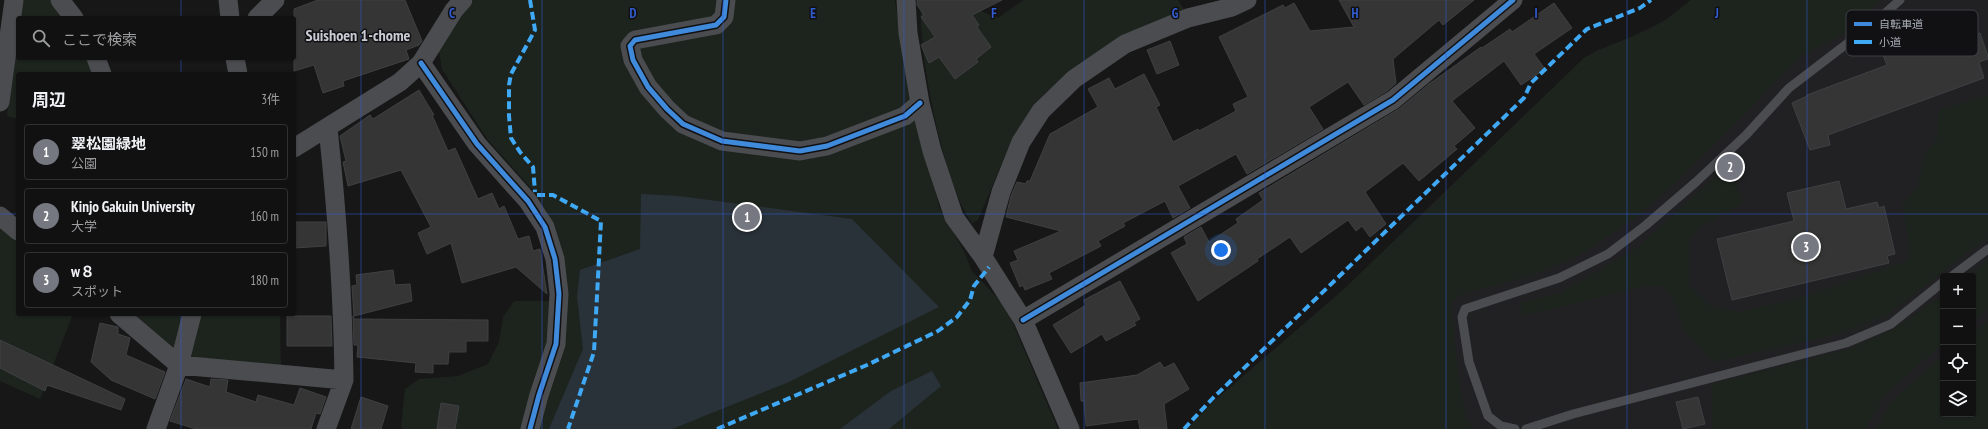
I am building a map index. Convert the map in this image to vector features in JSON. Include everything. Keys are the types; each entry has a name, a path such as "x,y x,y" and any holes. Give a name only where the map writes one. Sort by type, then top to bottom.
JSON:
{"street":[{"path":"0,102 14,0"},
{"path":"60,0 72,16"},
{"path":"228,0 230,16"},
{"path":"259,16 275,0"},
{"path":"296,147 400,82 421,63 454,10 463,0"},
{"path":"726,0 724,17 716,25 634,40 630,46 633,60 648,87 683,124 722,141 800,151 827,146 905,116 920,103"},
{"path":"906,0 908,33 920,103 932,151 954,217 983,257 1024,320 1070,429"},
{"path":"983,257 1001,192 1021,142 1041,110 1074,79 1125,44 1188,18 1232,7 1247,0"},
{"path":"1024,320 1393,100 1513,0"},
{"path":"97,60 101,72"},
{"path":"235,60 238,72"},
{"path":"421,63 477,144 528,201 545,227 555,259 559,294 556,344 530,429"},
{"path":"326,429 344,380 344,311 339,236 328,128"},
{"path":"0,216 16,229"},
{"path":"120,316 179,365 344,380"},
{"path":"156,429 179,365 191,316"}],"lane":[{"path":"1889,10 1900,0"},
{"path":"1516,429 1501,426 1488,416 1469,362 1462,317 1465,309 1560,278 1608,254 1646,225 1701,177 1746,135 1789,88 1846,44"},
{"path":"1956,273 1988,249"},
{"path":"1526,429 1572,414 1846,343 1891,324 1940,284"}],"shaded area":[{"path":"22,0 50,0 62,16 20,16"},
{"path":"474,0 895,0 910,99 940,209 964,251 972,271 1006,307 1058,429 538,429 561,249 555,226 537,195 487,139 442,69 438,46 460,15"},
{"path":"921,0 973,0 983,12 998,18 1023,0 1178,0 1185,11 1121,37 1044,94 1000,168 978,220 972,223 961,204 951,179 934,115 923,50"},
{"path":"1691,0 1988,0 1988,429 1187,429 1213,402 1343,290 1584,58 1598,50 1629,38 1664,21"},
{"path":"1691,0 1880,0 1872,10 1846,10 1846,32 1800,57 1685,175 1634,219 1576,257 1536,274 1462,294 1451,303 1460,390 1467,420 1474,429 1187,429 1213,402 1343,290 1584,58 1654,27 1667,19"},
{"path":"16,46 16,60 87,60 92,72 16,72 16,118 7,116"},
{"path":"1988,95 1988,239 1981,242 1887,315 1835,335 1714,362 1684,331 1675,304 1664,286 1647,286 1522,316 1520,303 1562,292 1635,249 1722,171 1736,184 1743,204 1700,227 1689,240 1689,285 1710,306 1739,312 1799,298 1909,260 1909,242 1902,205 1917,188 1925,155 1937,138 1939,110"},
{"path":"641,194 679,196 852,219 939,307 789,382 672,429 549,429 583,349 577,297 580,270 640,249"},
{"path":"0,224 16,237 16,316 72,316 40,399 0,381"},
{"path":"1988,260 1988,309 1976,319 1976,273 1972,273"},
{"path":"1940,297 1940,347 1885,395 1865,429 1712,429 1712,384 1849,349 1894,329"},
{"path":"514,301 550,301 548,342 522,429 403,429 401,427 405,389 419,379 458,376 488,364 499,342 503,317"},
{"path":"130,316 188,316 178,356"},
{"path":"195,316 280,316 281,369 190,360"},
{"path":"1988,321 1988,429 1876,429 1892,400 1940,359 1940,417 1976,417 1976,331"},
{"path":"932,371 941,386 889,429 840,429 891,391"}],"building":[{"path":"318,0 405,0 422,41 419,45 406,50 409,59 343,81 344,86 323,93 314,65 294,71 294,60 296,60 296,16 294,16 294,9"},
{"path":"917,0 1002,0 972,15 979,25 977,27 991,47 976,59 978,62 955,79 939,57 929,63 921,45 935,37 921,17 924,15 917,5"},
{"path":"1339,0 1474,0 1443,25 1439,20 1393,59 1396,83 1387,91 1364,105 1348,82 1309,107 1323,129 1247,174 1236,154 1178,186 1190,208 1173,218 1165,201 1123,223 1125,226 1098,241 1101,246 1049,273 1052,279 1025,290 1023,285 1020,287 1010,263 1018,260 1014,251 1061,231 1006,217 1011,196 1017,182 1026,184 1027,181 1030,181 1050,134 1098,107 1088,89 1109,78 1115,89 1144,74 1160,105 1156,107 1173,142 1198,129 1199,131 1236,111 1233,104 1248,97 1219,37 1283,5 1285,8 1294,3 1310,31 1354,27"},
{"path":"1554,3 1572,28 1534,54 1545,69 1521,85 1504,61 1452,101 1475,128 1454,146 1457,149 1419,181 1403,163 1365,192 1386,224 1370,237 1362,226 1356,231 1348,220 1301,253 1290,237 1257,259 1258,261 1198,301 1171,253 1187,244 1184,237 1201,227 1209,242 1238,223 1236,219 1263,200 1259,193 1399,109 1429,84 1481,47 1482,48 1510,29 1512,32"},
{"path":"1980,33 1988,56 1988,59 1979,62 1984,78 1828,135 1830,145 1810,150 1792,103 1807,95 1887,65 1883,56 1978,56 1978,34"},
{"path":"1170,41 1179,65 1157,74 1147,50"},
{"path":"419,90 434,115 432,115 448,151 455,148 478,199 492,193 499,209 504,206 518,239 529,236 533,251 540,249 547,294 516,267 462,283 451,243 427,254 418,233 431,227 401,170 348,186 343,162 346,161 340,136 370,115 373,119"},
{"path":"1839,181 1846,209 1877,202 1879,208 1884,206 1895,254 1887,256 1889,263 1732,300 1717,239 1794,221 1787,193"},
{"path":"296,222 326,222 326,246 296,248"},
{"path":"393,270 395,285 410,284 412,301 354,316 352,286 357,285 356,275"},
{"path":"1120,281 1140,319 1134,322 1136,325 1106,341 1102,334 1071,353 1053,325 1086,305 1084,300"},
{"path":"287,316 331,316 332,346 287,346"},
{"path":"353,316 354,319 488,320 488,341 466,341 466,352 449,352 448,364 433,364 433,373 415,372 416,363 357,357 358,345 354,345"},
{"path":"100,323 118,327 118,334 130,338 126,355 165,372 155,399 111,380 91,362"},
{"path":"0,340 125,399 121,410 47,385 45,391 0,368"},
{"path":"1160,362 1164,368 1174,363 1189,389 1164,404 1167,429 1140,429 1138,419 1086,426 1084,401 1081,401 1080,383 1137,375"},
{"path":"186,379 210,387 211,379 228,380 226,392 256,402 258,395 294,405 300,388 326,397 320,414 316,413 311,429 196,429 170,421"},
{"path":"361,397 388,406 381,429 351,429"},
{"path":"1698,397 1705,424 1683,429 1676,402"},
{"path":"441,403 459,406 455,429 437,429"}],"marked path":[{"path":"530,0 535,30 511,74 509,85 509,116 511,138 520,152 533,167 535,192"},
{"path":"1184,429 1213,398 1524,98 1531,83 1587,29 1640,8 1651,0"},
{"path":"537,195 553,195 601,221 594,352 568,429"},
{"path":"717,429 867,365 938,331 957,317 970,300 974,286 989,267"}],"cycle path":[{"path":"726,0 724,17 716,25 635,40 630,46 633,60 648,87 667,109 683,124 722,141 800,151 827,146 905,116 920,103"},
{"path":"1023,320 1393,100 1513,0"},
{"path":"421,63 477,144 528,201 545,227 555,259 559,294 556,344 539,395 530,429"}],"place":[{"name":"Kinjo Gakuin University","path":"1730,167"},
{"name":"翠松園緑地","path":"747,217"},
{"name":"w８","path":"1806,247"}],"district":[{"name":"Suishoen 1-chome","path":"358,35"}]}
